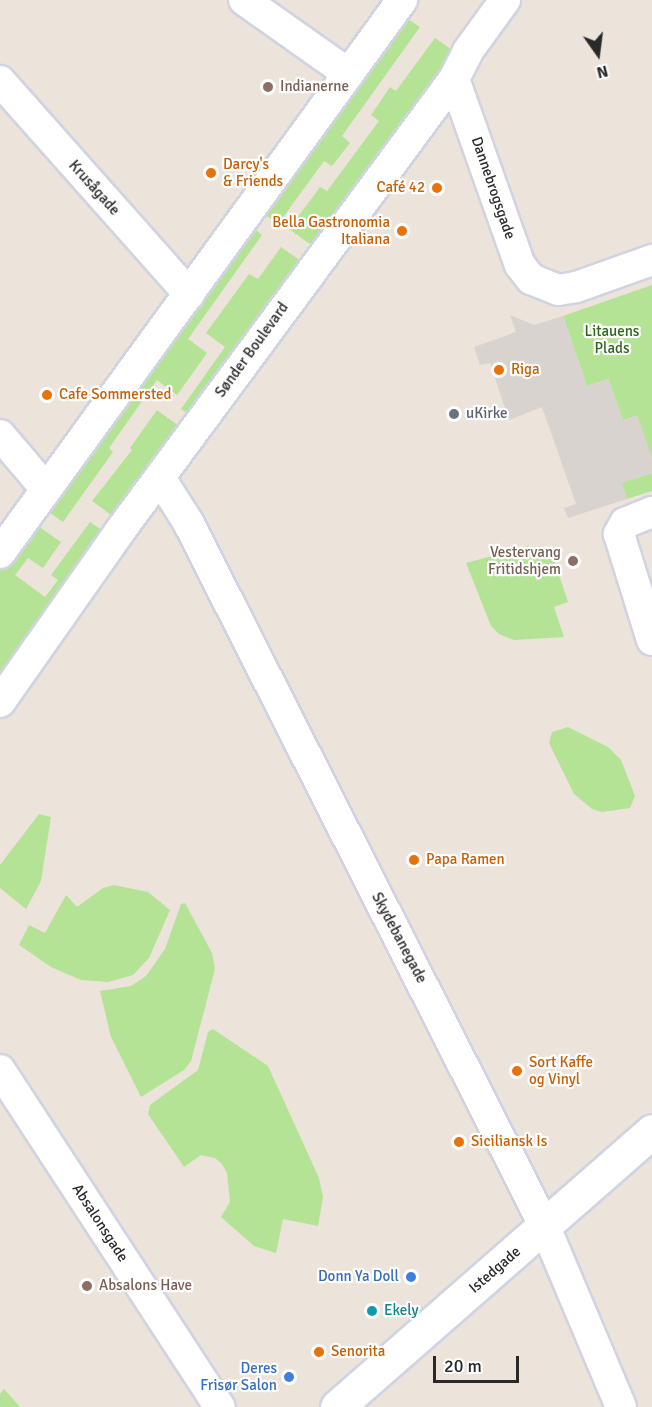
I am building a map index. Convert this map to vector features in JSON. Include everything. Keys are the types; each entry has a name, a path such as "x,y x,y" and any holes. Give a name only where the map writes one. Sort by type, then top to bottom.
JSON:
{"street":[{"path":"244,0 348,74"},
{"path":"0,553 402,0"},
{"name":"Sønder Boulevard","path":"0,702 160,478 454,79 468,51 505,0"},
{"name":"Dannebrogsgade","path":"454,79 520,265 544,287 576,287 652,260"},
{"name":"Krusågade","path":"0,81 189,294"},
{"path":"0,435 46,489"},
{"name":"Skydebanegade","path":"160,478 193,532 545,1227 621,1407"},
{"path":"652,512 621,528 619,543 652,640"},
{"name":"Absalonsgade","path":"0,1070 220,1407"},
{"name":"Istedgade","path":"337,1407 652,1131"}],"green space":[{"path":"402,15 420,27 342,136 350,143 332,166 324,161 278,224 260,211"},
{"path":"435,38 455,52 314,247 289,229 320,187 327,191 379,121 371,115 390,87 396,91"},
{"path":"249,224 262,235 188,339 207,353 177,395 157,380 109,448 113,452 63,522 46,510"},
{"path":"281,247 302,262 194,417 181,409 225,347 206,333 249,274 258,279"},
{"name":"Litauens Plads","path":"652,285 652,458 637,416 623,420 608,379 587,386 563,316"},
{"path":"157,410 183,429 118,520 92,501 132,450 130,448"},
{"path":"652,473 652,491 627,499 621,483"},
{"path":"90,522 107,534 0,680 0,571 35,524 61,542 43,568 28,558 15,575 45,597 58,580 51,575"},
{"path":"528,546 544,550 553,557 568,602 554,607 564,637 514,640 499,634 491,626 466,563"},
{"path":"568,727 608,747 621,760 635,796 630,808 602,812 592,809 574,794 549,743 552,732"},
{"path":"39,814 51,817 41,881 26,909 0,888 0,865"},
{"path":"114,885 148,892 170,910 149,958 133,975 108,982 81,980 51,967 19,945 29,925 45,933 66,895 77,907 103,888"},
{"path":"185,903 212,953 215,969 191,1061 184,1070 141,1097 111,1037 100,991 131,986 146,976 165,949 181,904"},
{"path":"213,1029 268,1066 319,1178 323,1197 318,1226 283,1219 276,1253 254,1246 221,1217 230,1202 227,1173 222,1164 215,1158 201,1155 184,1167 148,1114 150,1105 198,1070 208,1032"},
{"path":"4,1389 20,1407 0,1407 0,1394"}],"shaded area":[{"path":"510,315 534,325 563,316 587,386 608,379 623,420 637,415 652,458 652,473 622,483 627,499 568,518 564,508 576,504 542,407 509,420 490,363 480,365 474,347 516,332"}],"place":[{"name":"Indianerne","path":"268,87"},
{"name":"Darcy's & Friends","path":"211,173"},
{"name":"Café 42","path":"437,188"},
{"name":"Bella Gastronomia Italiana","path":"402,231"},
{"name":"Riga","path":"499,370"},
{"name":"Cafe Sommersted","path":"47,395"},
{"name":"uKirke","path":"454,414"},
{"name":"Vestervang Fritidshjem","path":"573,561"},
{"name":"Papa Ramen","path":"414,860"},
{"name":"Sort Kaffe og Vinyl","path":"517,1071"},
{"name":"Siciliansk Is","path":"459,1142"},
{"name":"Donn Ya Doll","path":"411,1277"},
{"name":"Absalons Have","path":"87,1286"},
{"name":"Ekely","path":"372,1311"},
{"name":"Senorita","path":"319,1352"},
{"name":"Deres Frisør Salon","path":"289,1377"}]}
